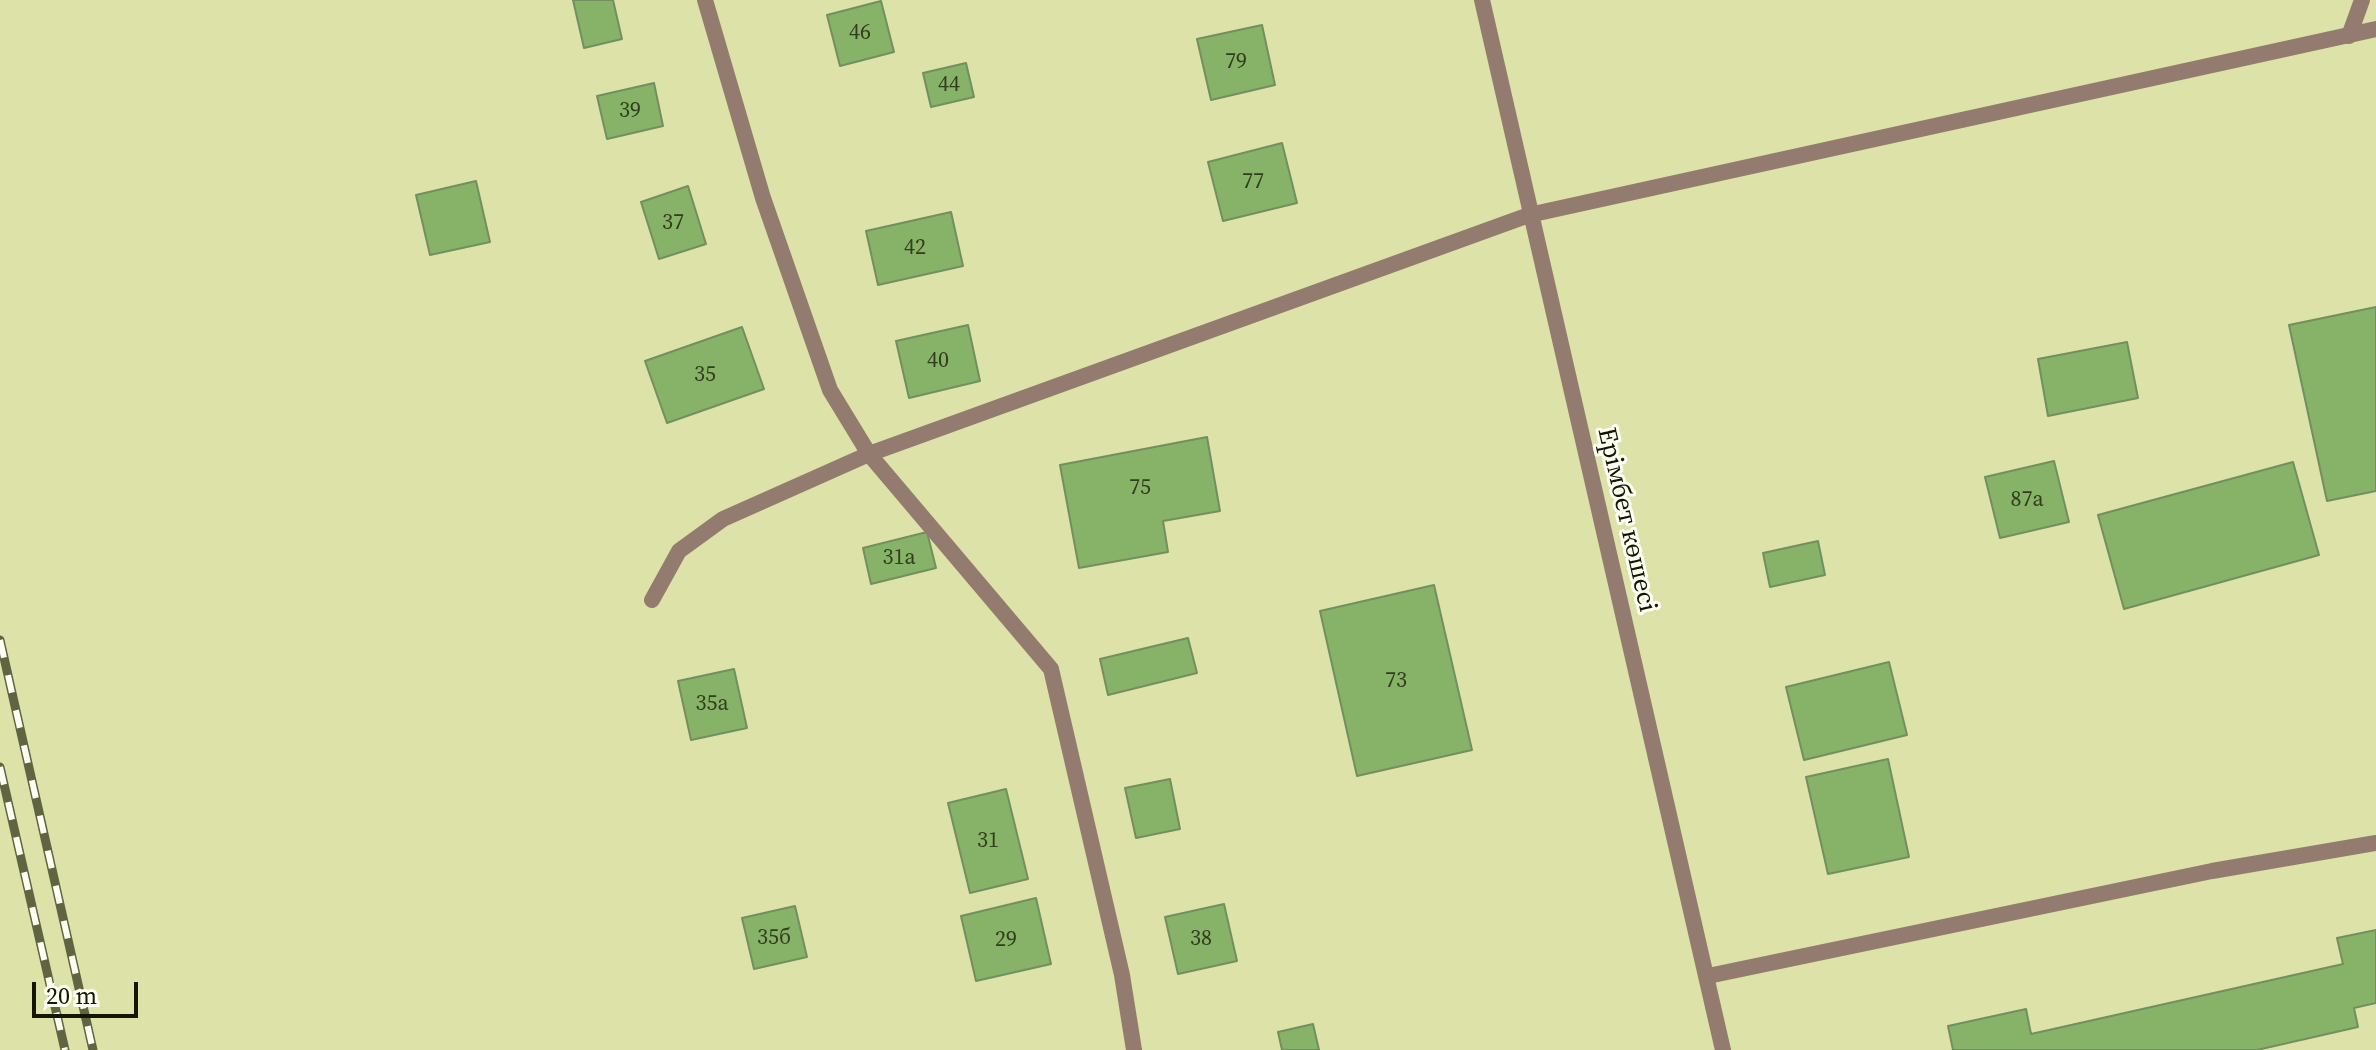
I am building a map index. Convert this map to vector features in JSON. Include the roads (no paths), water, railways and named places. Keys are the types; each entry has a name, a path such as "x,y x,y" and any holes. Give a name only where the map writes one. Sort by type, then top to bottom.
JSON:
{"street":[{"path":"705,0 763,198 830,390 869,454 1051,669 1122,975 1134,1050"},
{"name":"Ерімбет көшесі","path":"1482,0 1723,1050"},
{"path":"2349,36 2362,0"},
{"path":"652,600 679,551 723,519 869,454 1529,215 2376,29"},
{"path":"1708,976 2212,871 2376,843"}],"railway":[{"path":"0,640 93,1050"},
{"path":"0,767 65,1050"}]}
